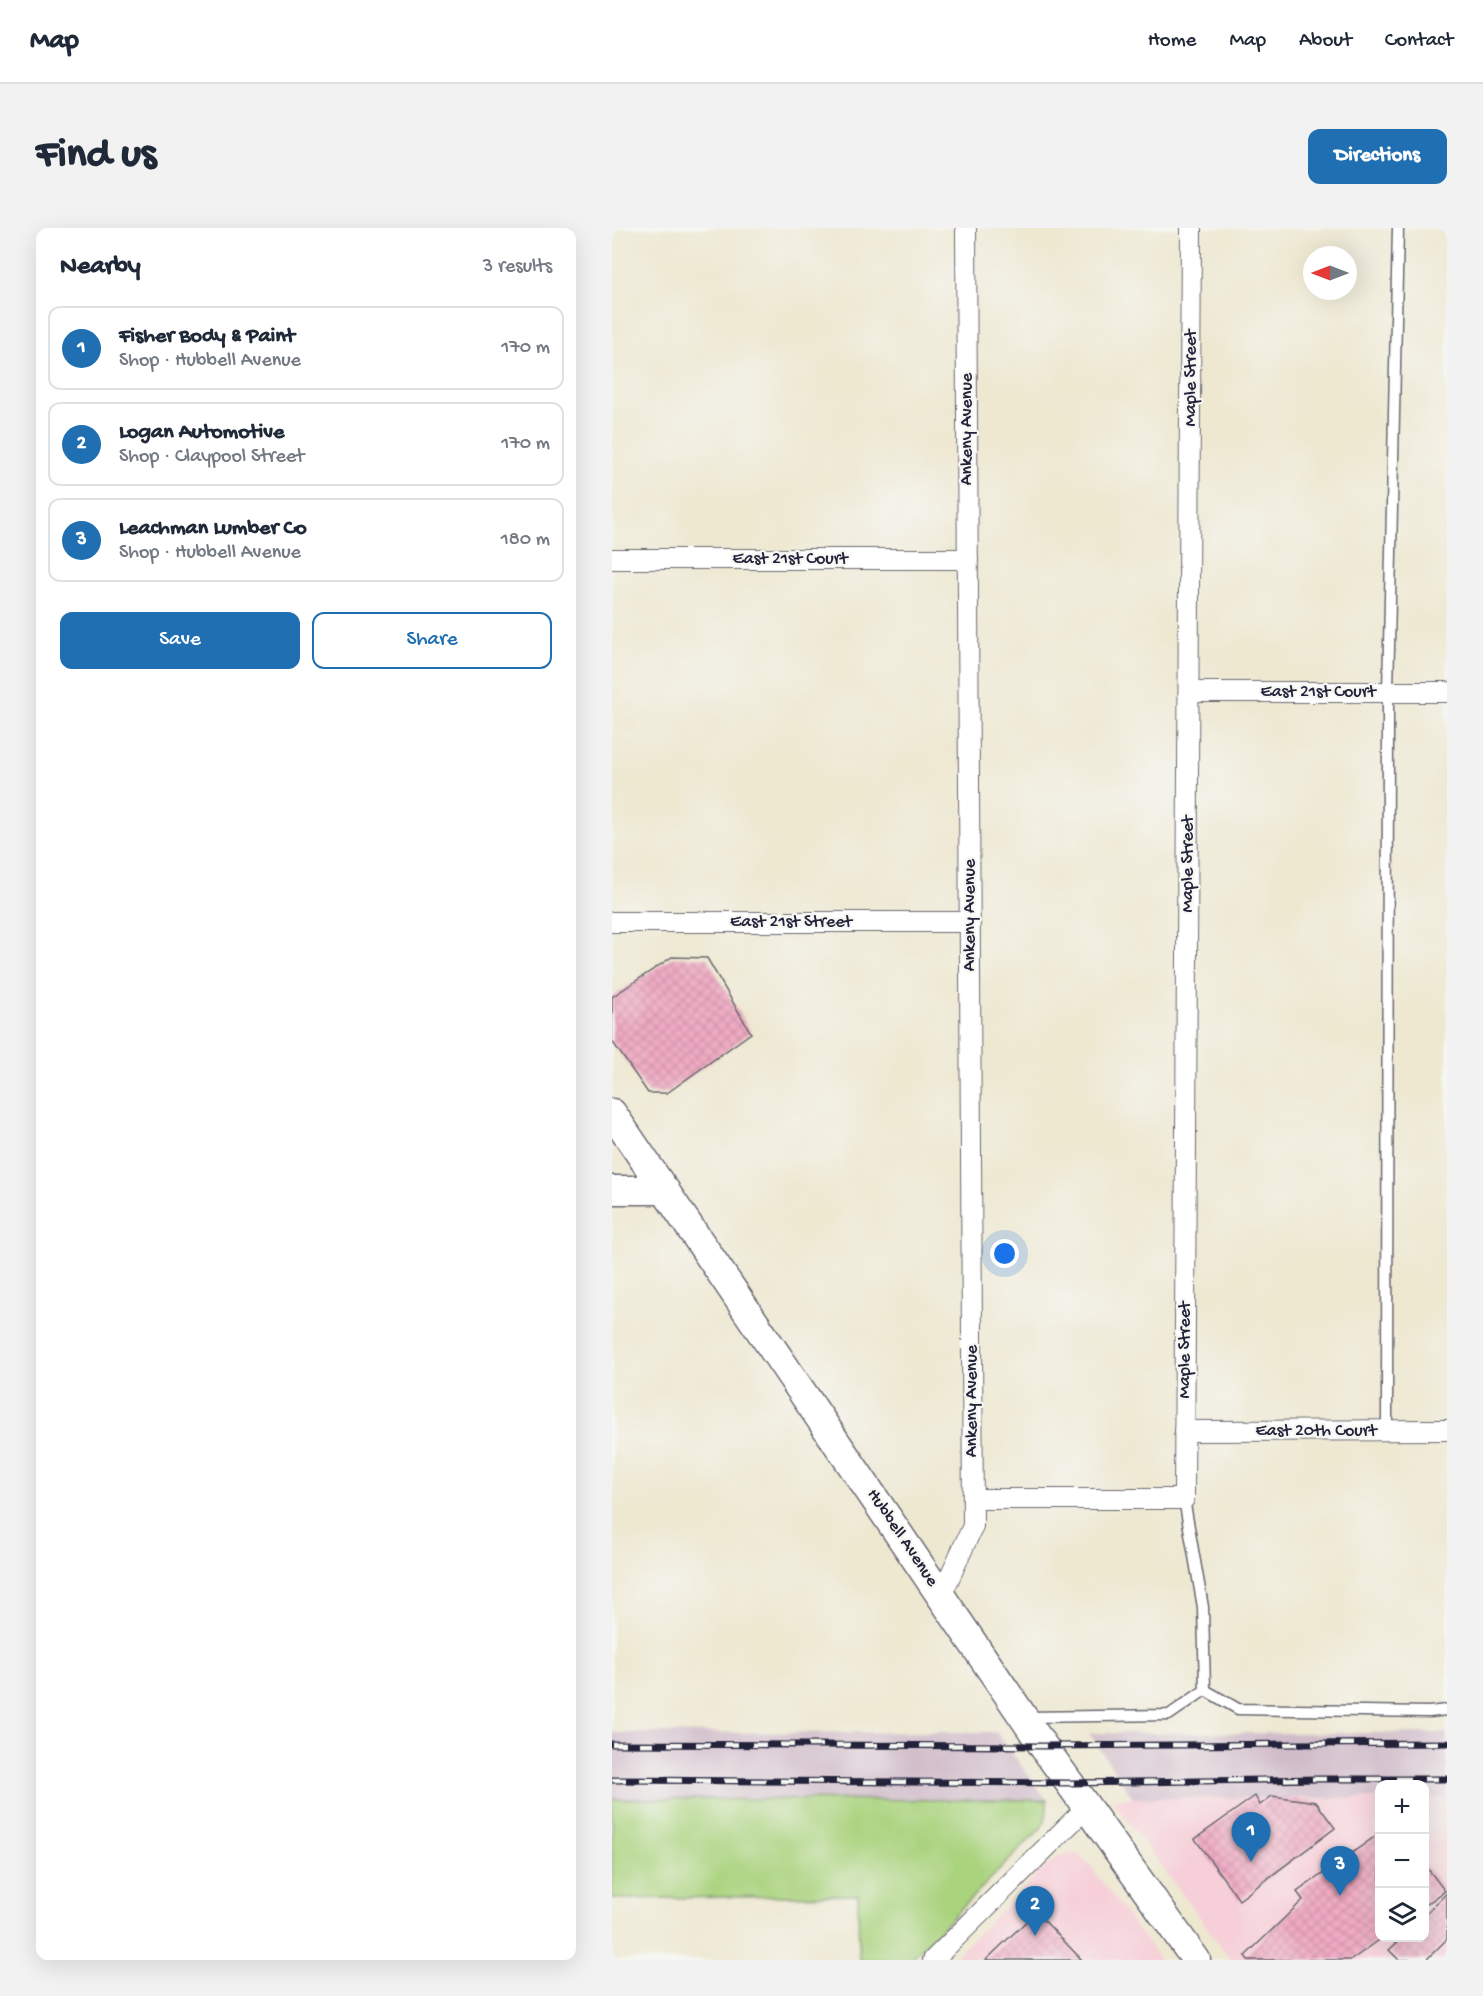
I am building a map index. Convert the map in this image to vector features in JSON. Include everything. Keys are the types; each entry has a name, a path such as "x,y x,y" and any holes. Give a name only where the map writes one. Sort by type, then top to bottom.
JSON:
{"main road":[{"name":"Hubbell Avenue","path":"612,1113 1023,1717 1196,1960"},
{"path":"612,1190 665,1190"}],"street":[{"name":"Ankeny Avenue","path":"941,1596 973,1526 966,228"},
{"name":"Maple Street","path":"1184,1499 1191,228"},
{"name":"East 21st Court","path":"612,559 968,559"},
{"name":"East 21st Court","path":"1189,692 1447,692"},
{"name":"East 21st Street","path":"612,921 970,922"},
{"name":"East 20th Court","path":"1184,1431 1447,1430"},
{"path":"973,1499 1184,1499"},
{"path":"933,1960 1086,1808"}],"lane":[{"path":"1387,1431 1388,692 1398,228"},
{"path":"1184,1499 1203,1606 1205,1690"},
{"path":"1205,1690 1238,1709 1430,1712 1447,1710"},
{"path":"1023,1717 1169,1714 1205,1690"}],"shaded area":[{"path":"996,1732 1047,1800 612,1799 612,1733"},
{"path":"1089,1733 1447,1733 1447,1798 1429,1798 1429,1780 1375,1780 1375,1798 1133,1798"},
{"path":"1111,1798 1375,1798 1375,1942 1429,1942 1429,1798 1447,1798 1447,1960 1231,1960"},
{"path":"1069,1853 1080,1855 1087,1862 1160,1960 951,1960 1046,1866 1059,1856"}],"green space":[{"path":"612,1799 1047,1800 1047,1804 1046,1818 1041,1828 910,1960 859,1960 858,1895 612,1899"}],"building":[{"path":"672,957 707,958 751,1033 667,1093 648,1093 612,1041 612,997"},
{"path":"1255,1796 1260,1805 1272,1796 1316,1802 1335,1828 1239,1900 1195,1839"},
{"path":"1375,1837 1376,1942 1351,1960 1248,1960 1245,1956 1303,1900 1297,1892"},
{"path":"1429,1870 1445,1891 1429,1902"},
{"path":"1447,1893 1447,1939 1426,1960 1399,1960 1389,1950 1398,1942 1429,1942 1429,1910"},
{"path":"1036,1912 1082,1960 986,1960"}],"railway":[{"path":"612,1744 1043,1746 1447,1743"},
{"path":"612,1780 1069,1783 1447,1779"}],"place":[{"name":"Fisher Body & Paint","path":"1251,1862"},
{"name":"Leachman Lumber Co","path":"1340,1896"},
{"name":"Logan Automotive","path":"1035,1936"}]}
